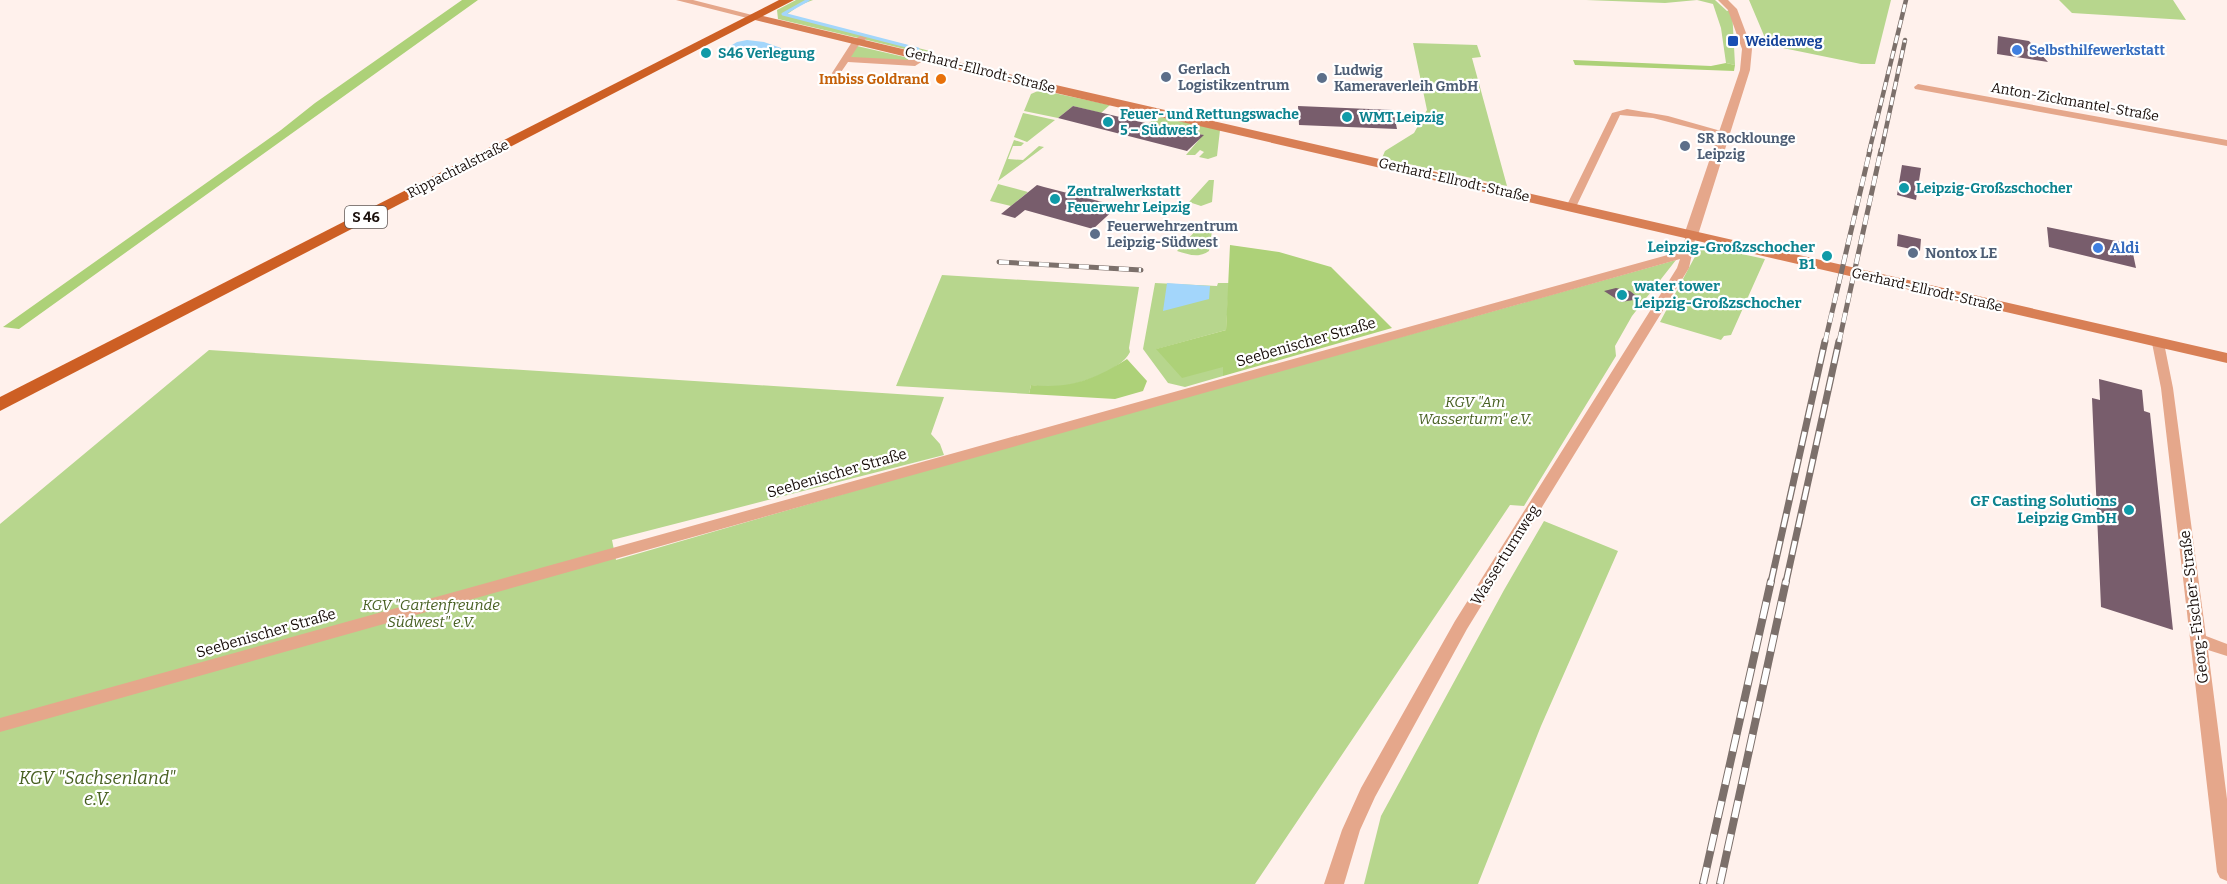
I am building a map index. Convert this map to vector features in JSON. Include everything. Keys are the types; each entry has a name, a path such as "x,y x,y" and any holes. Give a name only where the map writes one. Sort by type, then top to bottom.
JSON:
{"main road":[{"name":"Rippachtalstraße","path":"0,405 788,0"},
{"name":"Gerhard-Ellrodt-Straße","path":"755,17 861,40 1034,84 2227,358"}],"street":[{"name":"Gerhard-Ellrodt-Straße","path":"681,0 755,17"},
{"path":"1691,235 1745,70 1747,50 1732,9 1723,0"},
{"path":"836,73 861,40"},
{"path":"845,59 915,63 925,57"},
{"name":"Anton-Zickmantel-Straße","path":"1918,87 2227,143"},
{"path":"1571,207 1617,113 1624,111 1642,114 1723,133"},
{"name":"Wasserturmweg","path":"1334,884 1351,831 1367,794 1461,625 1683,268 1684,254 1691,235"},
{"name":"Seebenischer Straße","path":"0,725 1684,254"},
{"name":"Georg-Fischer-Straße","path":"2158,343 2167,388 2227,872"},
{"path":"2198,640 2227,650"}],"green space":[{"path":"462,0 478,0 19,329 3,327 281,130 315,103"},
{"path":"796,0 813,0 800,5 786,15 934,52 930,55 778,19 777,10"},
{"path":"1586,0 1697,0 1665,3"},
{"path":"1697,0 1715,0 1727,11 1732,9 1735,65 1726,63 1721,28 1713,4"},
{"path":"1749,0 1891,0 1875,64 1861,64 1768,45"},
{"path":"2059,0 2173,0 2186,20 2072,13"},
{"path":"1413,43 1477,45 1481,57 1472,58 1507,186 1382,158 1385,151 1414,133 1427,110"},
{"path":"857,46 909,58 907,61 849,58"},
{"path":"1573,60 1735,65 1734,71 1575,65"},
{"path":"1040,90 1110,105 1101,113 1073,106 1058,118 1024,111 1031,94"},
{"path":"1023,113 1055,120 1027,142 1014,137"},
{"path":"1161,117 1220,130 1217,156 1208,159 1199,157 1204,152 1200,150 1195,155 1186,155 1203,135 1148,124"},
{"path":"1014,140 1024,143 1021,146 1013,146 1008,159 1023,160 1039,146 1044,147 998,181"},
{"path":"1209,180 1214,180 1212,202 1201,206 1189,202"},
{"path":"998,184 1028,192 1011,206 990,201"},
{"path":"1200,226 1212,231 1209,251 1197,255 1177,251"},
{"path":"1230,245 1279,252 1331,267 1392,328 1223,376 1223,367 1182,378 1156,349 1226,330"},
{"path":"1709,247 1765,259 1731,335 1724,336 1721,340 1660,322 1699,249"},
{"name":"KGV \"Gartenfreunde Südwest\" e.V.","path":"1676,260 1632,316 1615,346 1616,356 1524,506 1510,505 1255,884 0,884 0,524 209,350 944,397 931,434 940,444 944,455 612,540 616,560 950,463"},
{"path":"942,275 1139,287 1130,352 1117,365 1097,376 1064,386 1031,385 1029,394 896,386"},
{"path":"1155,283 1217,286 1218,283 1229,283 1226,330 1157,349 1224,367 1223,376 1185,387 1168,383 1143,349"},
{"path":"1127,359 1147,381 1143,391 1115,399 1029,394 1031,385 1070,384 1092,378"},
{"path":"1544,521 1618,551 1541,726 1478,884 1364,884 1381,816"}],"water":[{"path":"747,40 764,42 781,48 781,52 771,54 727,48 737,42"},
{"path":"1167,283 1210,286 1209,299 1163,311"}],"building":[{"name":"Selbsthilfewerkstatt","path":"1998,36 2029,41 2048,62 1997,54"},
{"path":"1073,106 1204,135 1187,151 1058,118"},
{"name":"WMT Leipzig","path":"1298,106 1393,110 1397,129 1299,125"},
{"path":"1902,165 1921,168 1916,200 1897,195"},
{"name":"Zentralwerkstatt Feuerwehr Leipzig","path":"1037,185 1118,206 1093,229 1025,210 1015,218 1001,214"},
{"name":"Aldi","path":"2047,227 2131,244 2136,268 2049,247"},
{"path":"1898,234 1921,239 1920,251 1897,246"},
{"name":"water tower Leipzig-Großzschocher","path":"1616,288 1630,291 1640,299 1621,302 1604,291"},
{"name":"GF Casting Solutions Leipzig GmbH","path":"2099,379 2142,390 2144,411 2150,413 2173,630 2101,607 2092,398 2100,400"}],"waterway":[{"path":"808,0 783,14 918,49"}],"railway":[{"path":"1869,152 1906,0"},
{"path":"1881,152 1905,40"},
{"path":"1825,342 1870,150"},
{"path":"1839,342 1881,150"},
{"path":"999,262 1141,270"},
{"path":"1771,582 1825,341"},
{"path":"1786,582 1839,341"},
{"path":"1703,884 1771,581"},
{"path":"1720,884 1786,581"}],"place":[{"name":"Weidenweg","path":"1733,41"},
{"name":"Selbsthilfewerkstatt","path":"2017,50"},
{"name":"S46 Verlegung","path":"706,53"},
{"name":"Gerlach Logistikzentrum","path":"1166,77"},
{"name":"Ludwig Kameraverleih GmbH","path":"1322,78"},
{"name":"Imbiss Goldrand","path":"941,79"},
{"name":"WMT Leipzig","path":"1347,117"},
{"name":"Feuer- und Rettungswache 5 – Südwest","path":"1108,122"},
{"name":"SR Rocklounge Leipzig","path":"1685,146"},
{"name":"Leipzig-Großzschocher","path":"1904,188"},
{"name":"Zentralwerkstatt Feuerwehr Leipzig","path":"1055,199"},
{"name":"Feuerwehrzentrum Leipzig-Südwest","path":"1095,234"},
{"name":"Aldi","path":"2098,248"},
{"name":"Nontox LE","path":"1913,253"},
{"name":"Leipzig-Großzschocher B1","path":"1827,256"},
{"name":"water tower Leipzig-Großzschocher","path":"1622,295"},
{"name":"GF Casting Solutions Leipzig GmbH","path":"2129,510"}],"park label":[{"name":"KGV \"Am Wasserturm\" e.V.","path":"1475,410"},
{"name":"KGV \"Sachsenland\" e.V.","path":"97,788"}]}
